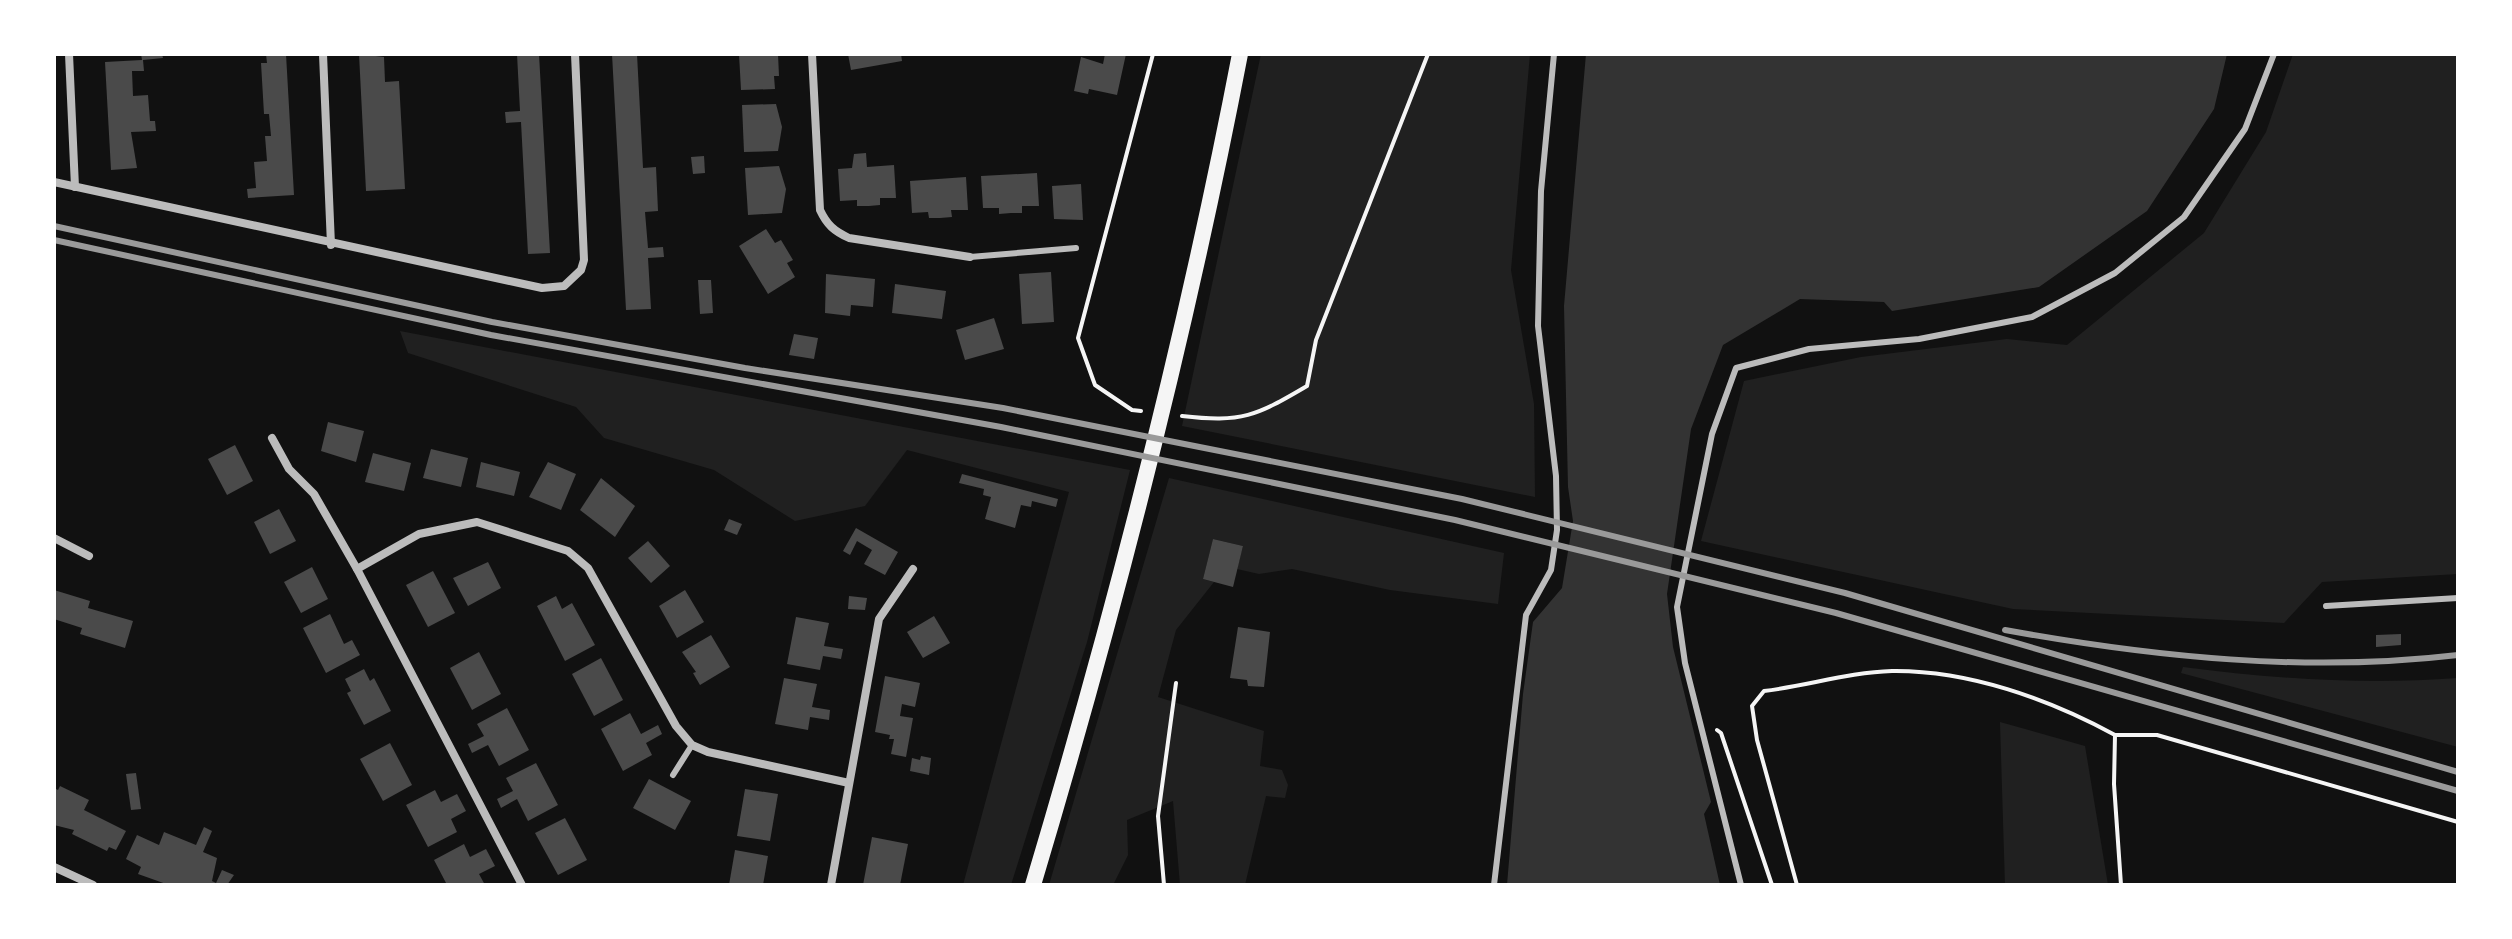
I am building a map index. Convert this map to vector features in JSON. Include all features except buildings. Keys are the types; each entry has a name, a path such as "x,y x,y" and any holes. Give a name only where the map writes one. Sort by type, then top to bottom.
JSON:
{"main road":[{"path":"1033,885 1100,661 1179,353 1240,54"}],"street":[{"path":"69,54 75,187"},
{"path":"323,54 331,245"},
{"path":"54,182 331,245 542,288 564,286 581,270 585,247 575,54"},
{"path":"812,54 820,210 825,222 834,231 849,238 970,257"},
{"path":"272,438 289,469 314,494 357,569 522,885"},
{"path":"357,569 419,534 477,522 568,551 588,568 676,726 692,745 708,752 849,783"},
{"path":"54,538 89,556"},
{"path":"831,885 879,619 913,569"},
{"path":"54,867 93,885"}],"lane":[{"path":"1494,885 1526,615 1551,570 1557,530 1556,476 1538,326 1541,191 1554,54"},
{"path":"1741,885 1685,663 1677,607 1712,434 1736,368 1809,349 1919,339 2032,317 2115,273 2184,217 2245,129 2274,54"},
{"path":"970,257 1076,248"},
{"path":"2326,606 2458,598"},
{"path":"673,775 692,745"}],"path":[{"path":"1145,411 1132,410 1095,385 1078,338 1153,54"},
{"path":"1172,414 1212,419 1259,415 1307,386 1316,340 1428,54"},
{"path":"1797,885 1757,740 1752,706 1764,691 1891,671 1962,678 2073,712 2115,735 2157,735 2458,822"},
{"path":"1164,885 1158,816 1176,683"},
{"path":"1702,724 1721,733 1772,885"},
{"path":"2115,735 2114,784 2121,885"}],"shaded area":[{"path":"1261,54 1530,54 1511,270 1534,404 1535,497 1182,426"},
{"path":"1586,54 2227,54 2214,109 2147,211 2039,287 1892,311 1884,302 1800,299 1723,345 1691,429 1667,594 1673,647 1711,802 1704,814 1720,885 1507,885 1523,694 1533,622 1562,588 1573,521 1568,487 1564,306"},
{"path":"2293,54 2458,54 2458,574 2322,582 2284,623 2013,609 1701,541 1744,381 1861,357 2007,339 2067,345 2204,233 2266,132"},
{"path":"400,331 1130,470 1087,642 1011,885 963,885 1069,492 907,450 865,506 795,521 714,470 604,438 576,407 408,353"},
{"path":"1169,478 1504,553 1498,604 1390,590 1292,569 1259,574 1237,569 1243,546 1213,539 1203,579 1214,582 1176,630 1158,697 1264,731 1260,766 1282,770 1288,785 1285,798 1266,796 1245,885 1180,885 1173,801 1127,820 1128,855 1113,885 1049,885"},
{"path":"2183,667 2320,680 2458,678 2458,747 2181,673"},
{"path":"2000,722 2085,746 2108,885 2005,885"}],"railway":[{"path":"54,226 492,322 745,368 1003,408 1462,499 1845,593 2458,772"},
{"path":"54,240 491,335 1001,427 1455,520 1836,613 2458,791"},
{"path":"2005,630 2117,648 2230,659 2344,662 2458,655"}]}
